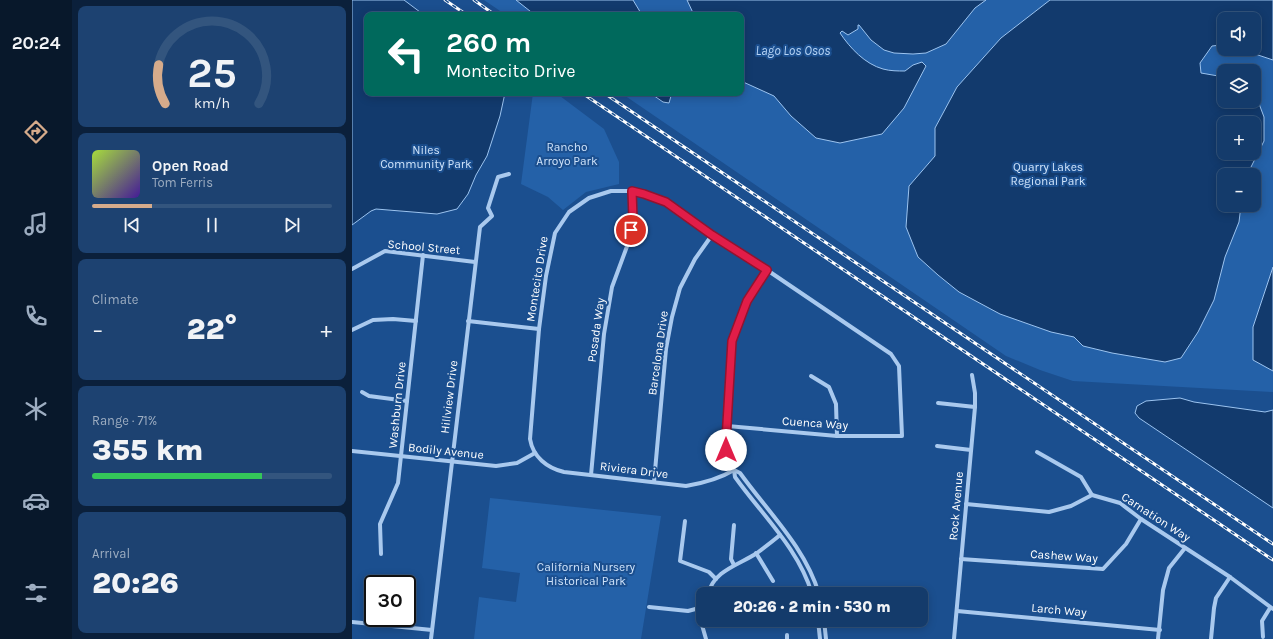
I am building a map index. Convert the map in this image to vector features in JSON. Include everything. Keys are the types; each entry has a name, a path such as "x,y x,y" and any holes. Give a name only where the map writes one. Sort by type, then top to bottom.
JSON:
{"street":[{"name":"Hillview Drive","path":"431,639 480,227 492,216 488,208 498,177 509,174"},
{"name":"Montecito Drive","path":"534,453 530,439 540,329 546,276 555,232 569,212 589,198 611,191 632,191 666,202 712,235 767,270 891,354 900,366 902,436"},
{"name":"Posada Way","path":"591,475 604,334 612,287 629,241 633,219 632,191"},
{"name":"Barcelona Drive","path":"654,482 666,349 672,317 680,288 695,259 712,235"},
{"name":"School Street","path":"352,269 385,251 475,262"},
{"name":"Washburn Drive","path":"380,554 380,524 398,483 423,255"},
{"path":"767,270 747,301 732,341 726,450 734,470 735,477 792,551 809,587"},
{"path":"352,330 373,320 393,319 416,321"},
{"path":"468,321 540,329"},
{"name":"Rock Avenue","path":"954,639 975,407 975,392 972,375"},
{"path":"811,376 829,387 836,404 837,436"},
{"path":"362,392 369,396 407,400"},
{"path":"938,403 975,407"},
{"name":"Cuenca Way","path":"727,426 837,436 902,436"},
{"path":"937,446 971,450"},
{"name":"Bodily Avenue","path":"352,451 496,466 517,463 534,453"},
{"path":"966,504 1049,512 1071,506 1092,496 1081,477 1037,452"},
{"name":"Riviera Drive","path":"534,453 546,465 564,472 686,486 704,483 734,470"},
{"path":"734,470 740,473 798,548 811,572 816,587"},
{"name":"Carnation Way","path":"1092,496 1120,503 1141,519 1230,577 1272,608"},
{"name":"Cashew Way","path":"961,559 1103,569 1126,544 1141,519"},
{"path":"685,521 680,561 709,572 716,579"},
{"path":"734,525 731,559 734,565"},
{"path":"712,587 716,579 726,570 756,553 780,535"},
{"path":"1158,639 1163,590 1169,568 1185,548"},
{"path":"756,553 773,581"},
{"path":"1211,639 1216,598 1230,577"},
{"path":"649,607 688,611 696,609"},
{"path":"1263,637 1262,621 1272,608"},
{"name":"Larch Way","path":"957,611 1160,630"},
{"path":"352,622 432,630"},
{"path":"703,627 706,639"},
{"path":"819,627 820,639"},
{"path":"825,627 826,639"}],"green space":[{"name":"Quarry Lakes Regional Park","path":"484,0 1273,0 1273,392 1073,381 1040,370 1006,356 625,96 744,96 744,12 502,12"},
{"name":"Rancho Arroyo Park","path":"533,96 560,96 604,129 619,162 619,184 586,192 563,210 548,197 521,184"},
{"name":"California Nursery Historical Park","path":"490,498 661,516 641,639 474,639 479,597 516,602 520,573 482,568"}],"water":[{"name":"Niles Community Park","path":"352,0 404,0 420,12 364,12 364,96 504,96 500,116 487,156 476,175 468,194 457,209 437,214 376,209 352,225"},
{"path":"516,0 633,0 640,12 531,12"},
{"name":"Lago Los Osos","path":"687,0 986,0 975,8 946,44 926,53 894,53 884,50 871,40 859,25 858,29 848,35 842,31 840,33 853,50 876,67 888,70 905,71 913,65 922,62 926,66 904,108 882,134 840,143 816,138 791,116 774,96 744,82 744,12 693,12"},
{"path":"1050,0 1273,0 1273,60 1261,56 1261,12 1217,12 1217,45 1212,46 1200,63 1201,73 1217,76 1217,108 1261,108 1264,117 1264,141 1261,147 1261,116 1217,116 1217,160 1254,160 1250,168 1217,168 1217,212 1240,212 1239,222 1225,257 1214,300 1198,332 1181,358 1165,362 1112,353 1083,346 1074,337 1051,332 1000,314 959,292 918,257 906,227 909,186 935,156 935,128 957,87 1001,38"},
{"path":"654,96 671,96 669,103 663,102"},
{"path":"1273,267 1273,371 1253,360 1253,327"},
{"path":"1180,398 1194,402 1265,412 1273,410 1273,508 1139,418 1135,413 1137,406 1146,401"}],"railway":[{"path":"445,0 463,12"},
{"path":"474,0 491,12"},
{"path":"586,96 1273,560"},
{"path":"608,96 1273,544"}],"route":[{"path":"631,230 633,219 632,191 666,202 712,235 767,270 747,301 732,341 726,450"}]}
